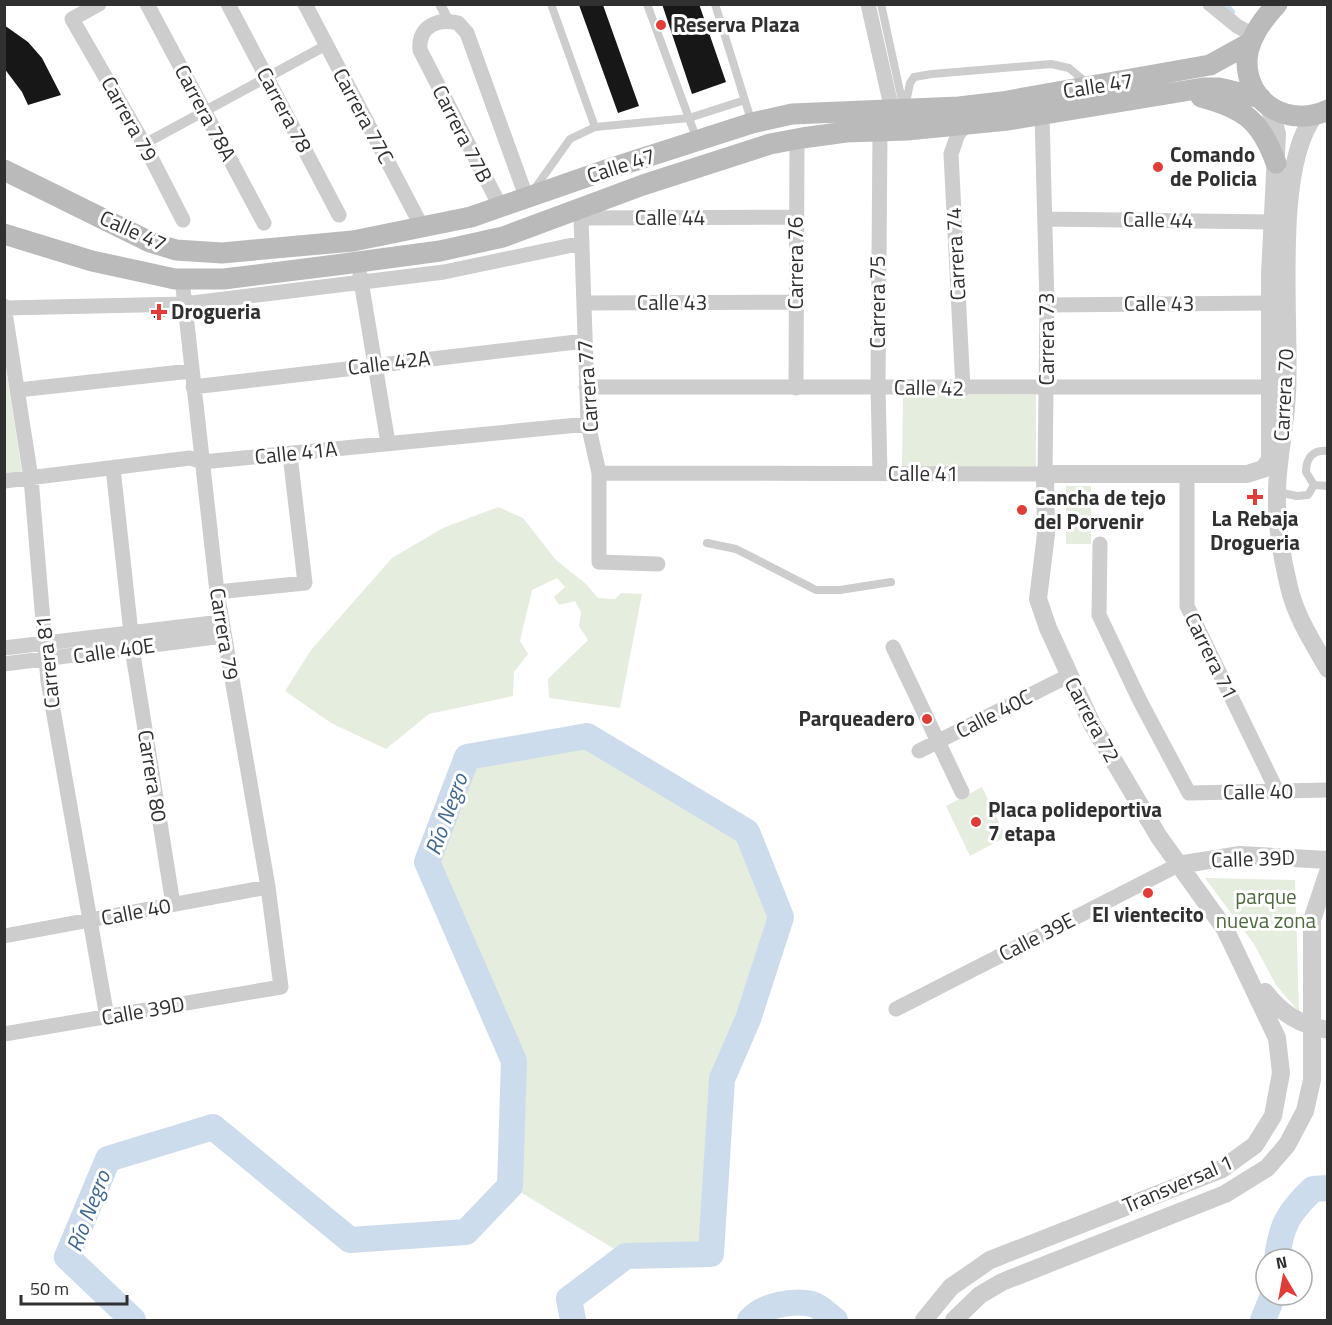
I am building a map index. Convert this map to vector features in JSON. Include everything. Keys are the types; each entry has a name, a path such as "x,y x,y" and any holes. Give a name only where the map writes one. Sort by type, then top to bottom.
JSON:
{"main road":[{"path":"1265,102 1250,82 1248,71 1252,40 1273,6"},
{"name":"Calle 47","path":"4,170 150,242 196,253 222,253 353,241 501,208 612,168 752,123 814,112 960,108 1092,88 1210,65 1252,40"},
{"name":"Calle 47","path":"4,234 92,261 183,279 359,272 476,244 579,214 749,151 797,139 846,132 967,124 1042,115 1219,88 1265,102 1283,115 1295,118 1321,113"},
{"path":"1184,92 1227,104 1242,111 1257,124 1268,141 1276,163"}],"street":[{"name":"Carrera 79","path":"99,4 72,19 144,144 183,220"},
{"name":"Carrera 78A","path":"147,4 264,223"},
{"name":"Carrera 78","path":"228,4 339,215"},
{"name":"Carrera 77C","path":"305,4 325,46 422,227"},
{"path":"440,4 448,20 462,26 472,43 527,199"},
{"path":"868,4 898,110"},
{"path":"1210,4 1252,40"},
{"name":"Carrera 77B","path":"448,20 433,24 421,35 420,50 501,208"},
{"path":"144,144 325,46"},
{"name":"Carrera 70","path":"1247,474 1263,469 1270,460 1270,303 1276,163 1275,123 1265,102"},
{"name":"Carrera 70","path":"1321,113 1304,131 1293,174 1288,222 1287,395 1277,492 1279,520 1294,603 1328,669"},
{"name":"Carrera 73","path":"1042,115 1047,305 1045,503 1042,563"},
{"name":"Carrera 74","path":"963,388 951,154 958,134 967,124"},
{"name":"Carrera 75","path":"880,131 878,386 880,474"},
{"name":"Carrera 76","path":"796,388 797,139"},
{"name":"Calle 44","path":"579,214 796,217"},
{"name":"Carrera 77","path":"579,214 588,424 599,473 599,562 658,564"},
{"name":"Calle 44","path":"1045,219 1272,222"},
{"name":"Calle 47","path":"5,307 184,304 359,272 444,272 582,243"},
{"path":"359,272 388,443"},
{"name":"Carrera 79","path":"183,279 192,379 222,629 268,887 281,987"},
{"name":"Calle 43","path":"584,303 796,302"},
{"name":"Calle 43","path":"1047,305 1270,303"},
{"name":"Carrera 81","path":"5,307 8,345 18,390 31,478 48,681 106,1017"},
{"name":"Calle 42A","path":"18,390 375,365 585,341"},
{"name":"Calle 42","path":"586,387 878,386 1047,389 1271,387"},
{"name":"Calle 41A","path":"4,481 190,458 202,462 588,424"},
{"path":"217,592 305,583 290,454"},
{"name":"Carrera 80","path":"113,468 132,641 173,904"},
{"name":"Calle 41","path":"599,473 1247,474"},
{"path":"1045,503 1061,482 1074,474"},
{"path":"1247,474 1277,492"},
{"name":"Carrera 71","path":"1187,475 1187,606 1277,791"},
{"name":"Calle 40","path":"1100,544 1099,615 1140,701 1189,793 1328,790"},
{"name":"Carrera 72","path":"1042,563 1038,599 1068,676 1128,788 1178,865"},
{"name":"Calle 40E","path":"4,664 47,660 132,641 222,629"},
{"name":"Calle 40E","path":"4,648 45,643 132,641"},
{"path":"892,647 962,792"},
{"name":"Calle 40C","path":"919,751 1068,676"},
{"name":"Calle 39D","path":"1178,865 1240,855 1328,860"},
{"name":"Transversal 1","path":"924,1320 951,1287 990,1260 1222,1169 1255,1145 1273,1116 1280,1090 1281,1057 1267,1014 1225,929 1178,865"},
{"name":"Calle 39E","path":"896,1009 1178,865"},
{"name":"Transversal 1","path":"954,1320 980,1295 1002,1282 1225,1194 1267,1168 1287,1145 1305,1111 1312,1080 1319,1029 1312,920 1328,872"},
{"name":"Calle 40","path":"4,936 268,887"},
{"path":"1240,959 1276,1007 1319,1029"},
{"name":"Calle 39D","path":"4,1034 281,987"}],"lane":[{"path":"550,4 595,127"},
{"path":"647,4 698,142"},
{"path":"715,4 752,123"},
{"path":"881,4 898,110"},
{"path":"898,110 914,77 932,74 1051,64 1069,68 1092,88"},
{"path":"527,199 570,139 595,127 689,118 745,100"},
{"path":"1328,451 1316,452 1306,464 1309,479 1314,484 1328,486"},
{"path":"1277,492 1298,496 1308,495 1314,484"},
{"path":"707,543 736,549 816,590 840,590 891,582"}],"green space":[{"path":"4,355 22,472 4,474"},
{"path":"903,395 1036,395 1036,468 902,467"},
{"path":"1066,486 1091,486 1091,544 1066,544"},
{"path":"498,507 523,518 556,560 586,584 598,598 615,599 621,593 642,594 620,708 549,698 548,679 588,640 579,626 581,612 575,601 559,605 554,597 565,587 557,578 532,590 520,641 528,654 514,672 513,696 429,714 386,749 331,723 285,691 311,650 392,558 443,528"},
{"path":"587,736 747,832 781,917 748,1019 722,1079 711,1254 626,1256 510,1186 514,1061 427,862 467,757"},
{"name":"Placa polideportiva 7 etapa","path":"982,787 1006,837 970,856 946,806"},
{"name":"parque nueva zona","path":"1205,878 1295,880 1299,1012 1276,985 1254,944"}],"building":[{"path":"662,4 699,4 726,82 692,94"},
{"path":"579,5 603,5 639,106 618,113"},
{"path":"4,25 28,42 42,58 61,95 28,105 22,92 4,68"},
{"name":"Drogueria","path":"164,306 166,316 154,318 152,308"}],"waterway":[{"path":"1226,4 1233,12"},
{"name":"Río Negro","path":"133,1320 67,1257 108,1159 213,1127 350,1240 466,1232 510,1186 514,1061 427,862 467,757 587,736 747,832 781,917 748,1019 722,1079 711,1254 626,1256 569,1299 573,1320"},
{"name":"Río Negro","path":"1279,1247 1287,1220 1297,1205 1313,1189 1328,1188"},
{"name":"Río Negro","path":"750,1320 770,1307 796,1303 815,1305 835,1320"},
{"name":"Río Negro","path":"1263,1320 1268,1307"}],"place":[{"name":"Reserva Plaza","path":"661,25"},
{"name":"Comando de Policia","path":"1158,167"},
{"name":"Drogueria","path":"159,312"},
{"name":"La Rebaja Drogueria","path":"1255,497"},
{"name":"Cancha de tejo del Porvenir","path":"1022,510"},
{"name":"Parqueadero","path":"927,719"},
{"name":"Placa polideportiva 7 etapa","path":"976,822"},
{"name":"El vientecito","path":"1148,893"}]}
